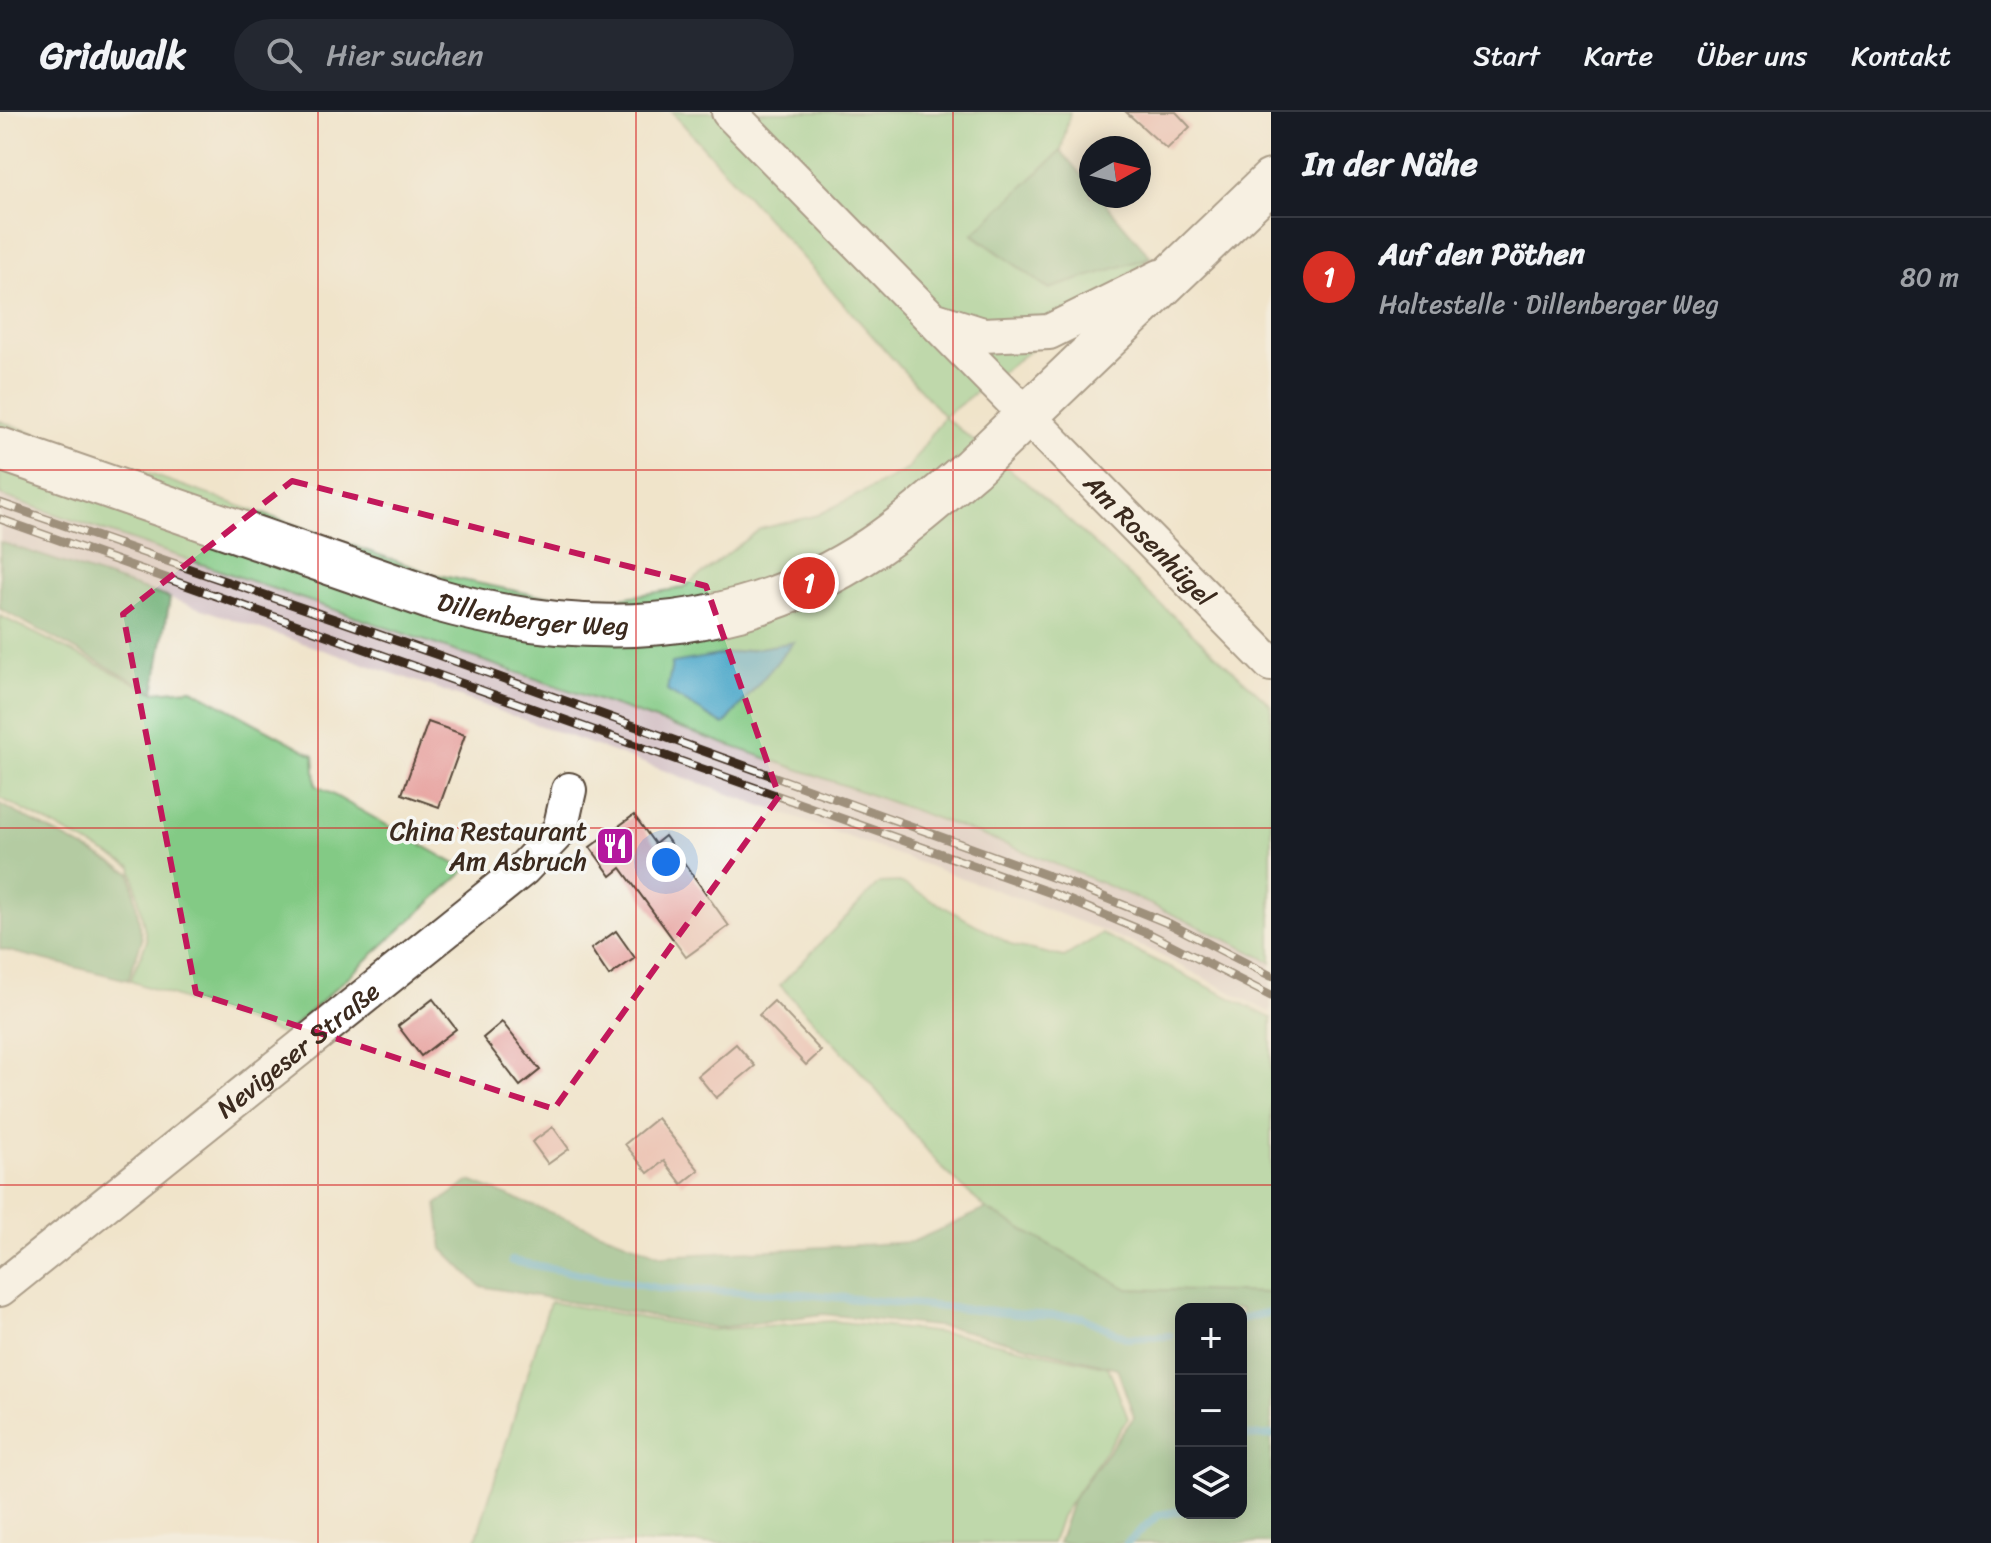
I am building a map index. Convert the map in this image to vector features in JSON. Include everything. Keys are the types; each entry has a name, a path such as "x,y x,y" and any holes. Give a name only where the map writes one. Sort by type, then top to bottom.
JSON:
{"main road":[{"name":"Dillenberger Weg","path":"0,449 496,617 575,627 695,619 758,603 809,583 871,549 924,509 1271,181"}],"street":[{"name":"Am Rosenhügel","path":"729,112 1271,664"},
{"path":"932,319 983,335 1049,332 1181,267"},
{"name":"Nevigeser Straße","path":"0,1289 523,869 560,830 569,790"}],"highlighted area":[{"path":"292,481 706,586 779,796 554,1109 196,993 123,614"}],"shaded area":[{"path":"0,495 757,755 1083,873 1178,914 1271,962 1271,1013 1150,950 1042,907 427,685 0,541"}],"green space":[{"path":"672,112 1070,112 1061,151 973,235 1049,289 1151,257 944,417 1033,488 1271,705 1271,962 1127,894 903,806 0,495 0,421 433,574 536,595 613,599 683,588 760,529 818,515 907,470 944,416"},
{"path":"1061,151 1079,172 1079,208 1109,208 1151,257 1049,289 973,234"},
{"path":"0,542 170,598 154,692 0,609"},
{"path":"0,616 153,692 192,689 314,755 316,785 466,870 284,1035 130,981 147,941 132,867 0,798"},
{"path":"0,804 131,873 142,940 128,980 0,949"},
{"path":"900,882 1014,946 1064,957 1102,934 1271,1018 1271,1294 1127,1289 986,1209 942,1168 860,1071 780,985 879,883"},
{"path":"470,1181 662,1256 912,1242 986,1209 1128,1289 1271,1293 1271,1543 1058,1543 1073,1499 1134,1417 1117,1368 953,1328 823,1314 717,1328 480,1286 443,1249 437,1204"},
{"path":"550,1302 711,1330 833,1321 959,1335 1108,1367 1128,1418 1061,1516 1052,1543 475,1543"}],"water":[{"path":"794,642 724,725 667,691 672,663"}],"building":[{"path":"1126,112 1176,112 1190,127 1167,149"},
{"path":"428,722 465,735 439,807 402,794"},
{"path":"634,815 655,844 665,836 729,926 686,957 621,868 611,876 590,847"},
{"path":"616,931 635,958 609,976 591,949"},
{"path":"433,999 456,1029 421,1056 398,1026"},
{"path":"774,1001 821,1051 806,1065 759,1015"},
{"path":"502,1022 540,1070 520,1086 483,1038"},
{"path":"736,1044 755,1066 716,1098 698,1076"},
{"path":"657,1118 699,1170 682,1184 664,1161 648,1173 625,1144"},
{"path":"553,1127 569,1149 548,1164 532,1142"}],"waterway":[{"path":"512,1261 662,1289 803,1294 1082,1317 1127,1338 1170,1336"},
{"path":"1247,1318 1271,1312"},
{"path":"1247,1436 1271,1435"},
{"path":"1127,1543 1158,1515 1175,1512"}],"railway":[{"path":"0,503 438,655 1074,885 1170,924 1271,976"},
{"path":"0,519 1054,894 1150,934 1271,996"}],"place":[{"name":"Auf den Pöthen","path":"809,583"},
{"name":"China Restaurant Am Asbruch","path":"615,846"}]}
